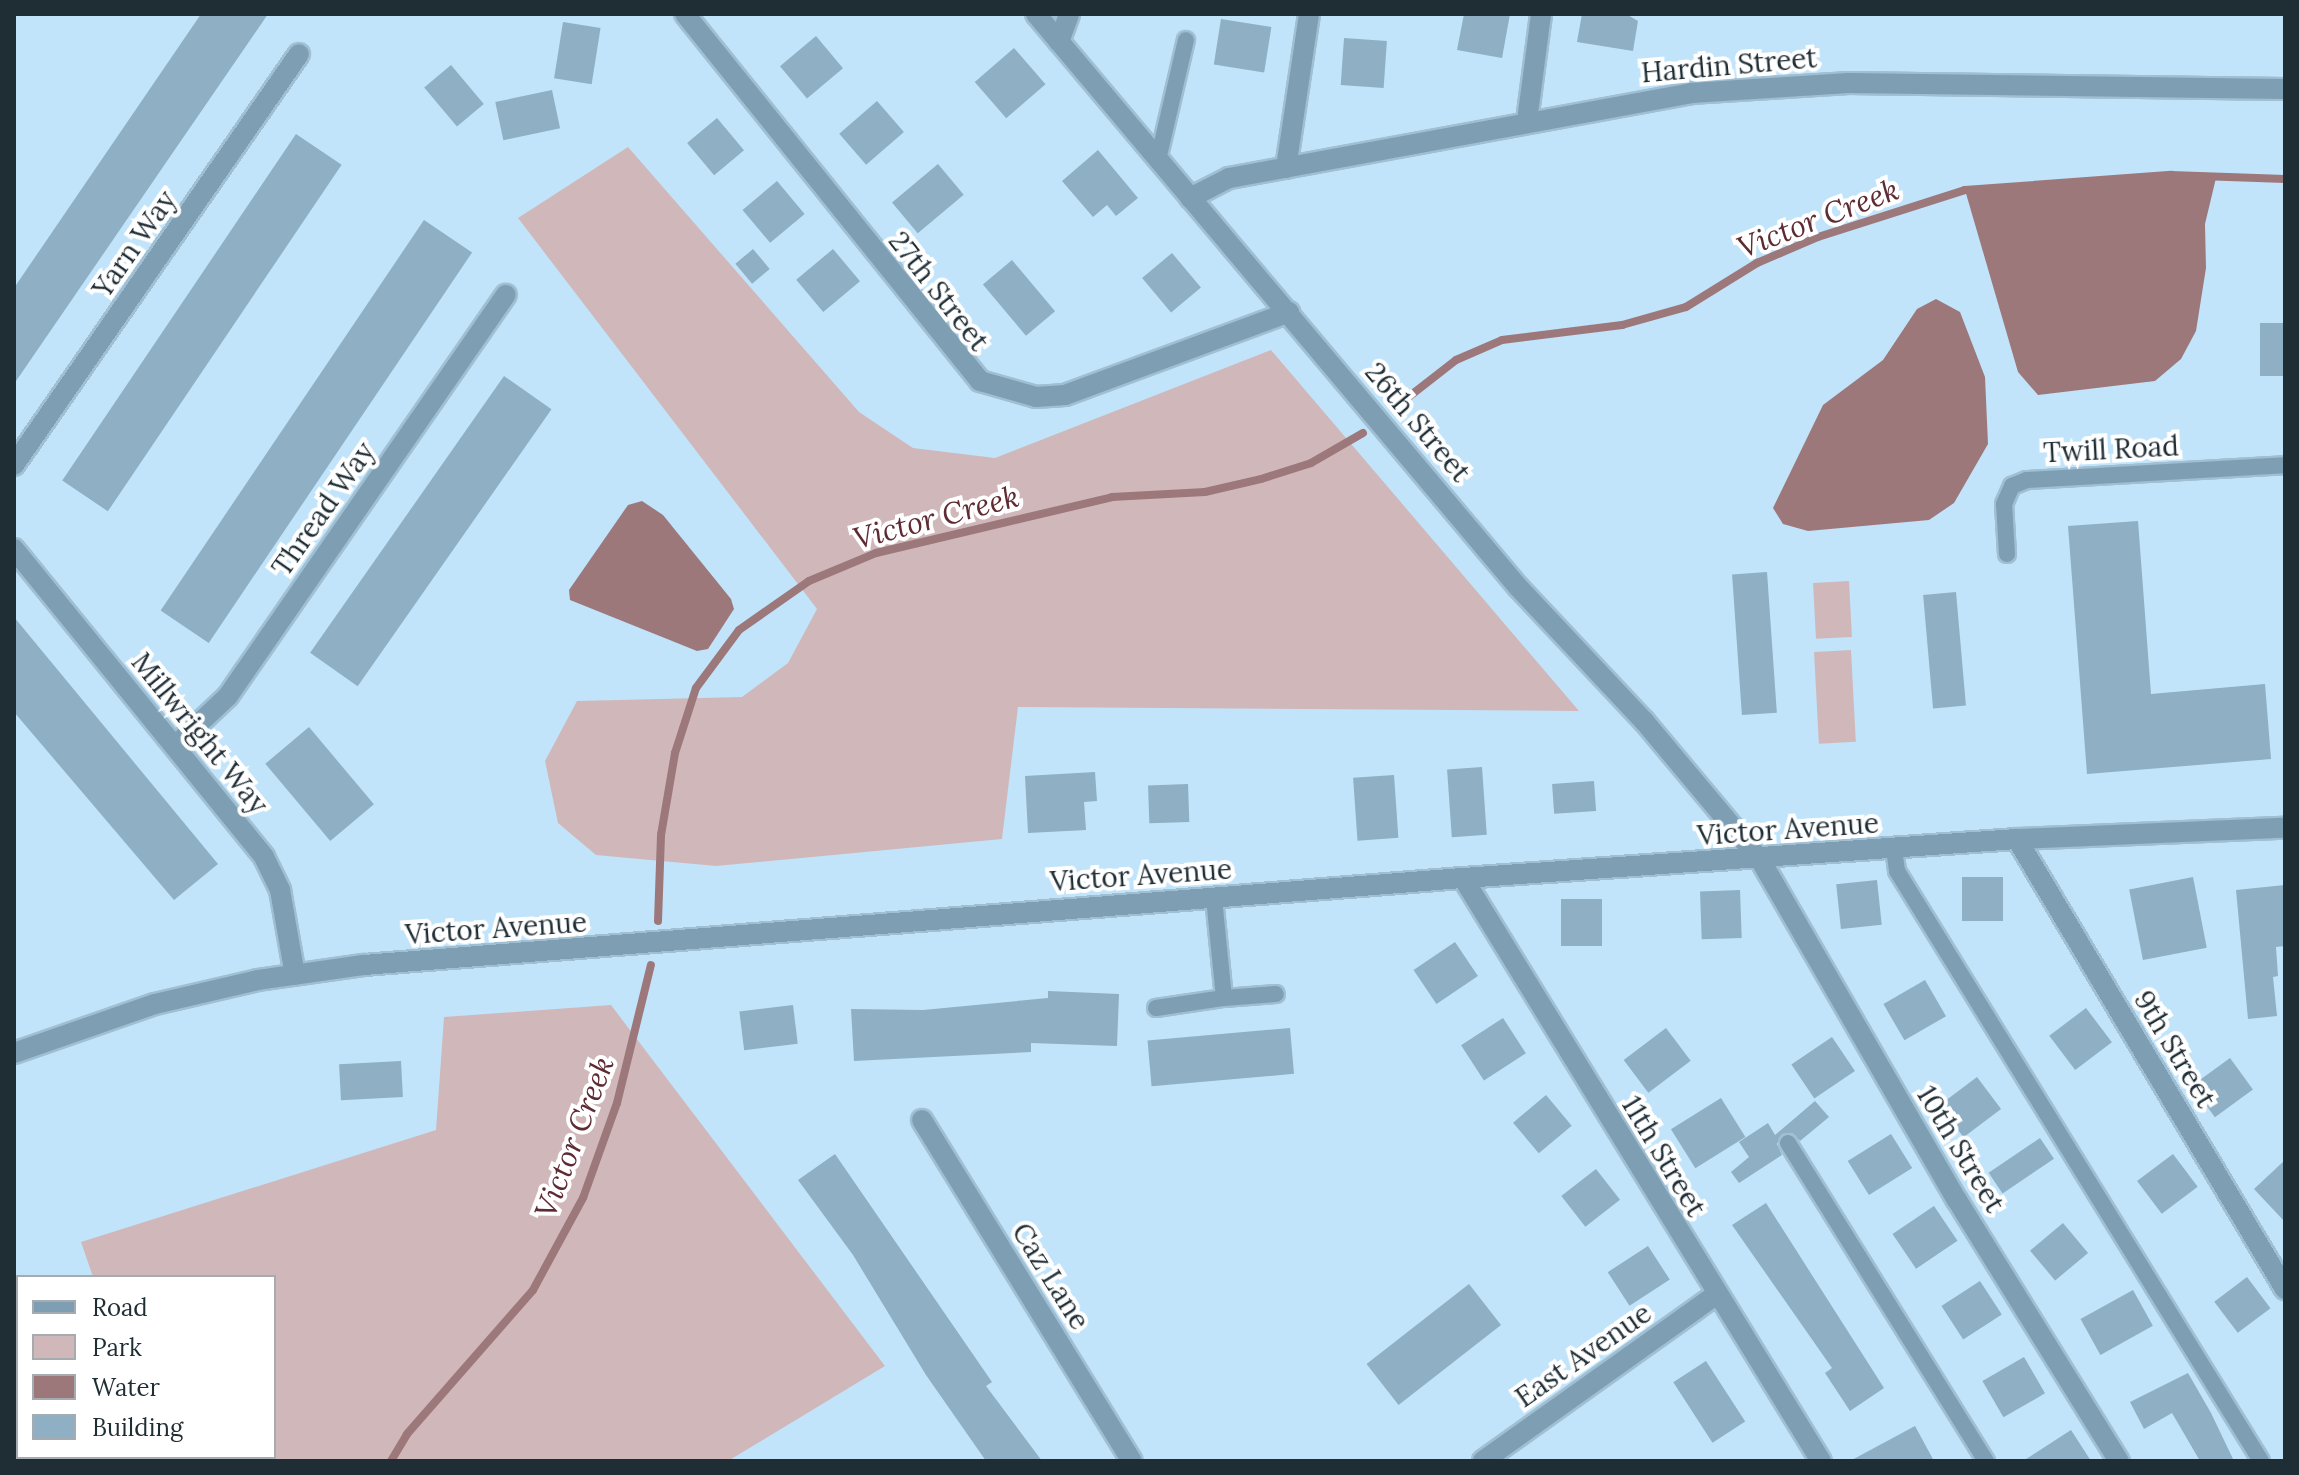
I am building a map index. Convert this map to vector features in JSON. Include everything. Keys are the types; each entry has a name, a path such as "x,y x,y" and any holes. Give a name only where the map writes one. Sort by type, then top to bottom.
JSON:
{"street":[{"name":"27th Street","path":"685,14 980,381 1036,397 1065,395 1289,312"},
{"name":"26th Street","path":"1036,14 1518,587 1644,721 1761,861"},
{"path":"1059,42 1069,14"},
{"path":"1286,168 1309,14"},
{"path":"1527,121 1541,14"},
{"name":"Yarn Way","path":"14,465 299,54"},
{"name":"Hardin Street","path":"1190,198 1229,178 1614,104 1770,86 2285,89"},
{"name":"Thread Way","path":"175,746 228,696 506,295"},
{"name":"Millwright Way","path":"14,549 264,857 280,890 295,975"},
{"name":"Victor Avenue","path":"14,1053 155,1004 295,975 1463,878 1761,861 2017,839 2285,828"},
{"name":"9th Street","path":"2017,839 2285,1289"},
{"name":"10th Street","path":"1761,861 1957,1200 2119,1461"},
{"name":"11th Street","path":"1463,878 1716,1295 1821,1461"},
{"name":"Caz Lane","path":"922,1120 1132,1461"},
{"name":"East Avenue","path":"1483,1461 1716,1295"}],"lane":[{"path":"1158,160 1186,40"},
{"name":"Twill Road","path":"2007,554 2004,504 2012,486 2027,480 2285,465"},
{"path":"1894,849 1897,871 2261,1461"},
{"path":"1214,898 1224,998"},
{"path":"1156,1008 1276,994"},
{"path":"1788,1143 1986,1461"}],"green space":[{"path":"628,147 859,412 913,448 995,458 1271,350 1579,711 1018,707 1002,839 716,866 596,855 558,823 545,761 577,701 742,697 788,663 817,609 518,218"},
{"path":"1849,581 1852,637 1816,639 1813,583"},
{"path":"1851,650 1856,742 1819,744 1814,652"},
{"path":"611,1005 885,1366 728,1461 160,1461 276,1459 276,1275 92,1275 81,1242 436,1130 444,1017"}],"water":[{"path":"2171,175 2216,178 2205,224 2206,268 2196,331 2181,359 2155,381 2038,395 2018,372 1965,190"},
{"path":"1936,299 1960,312 1985,377 1988,444 1954,503 1929,520 1808,531 1783,524 1773,508 1823,405 1883,360 1917,309"},
{"path":"642,501 663,515 731,599 734,609 708,649 697,651 570,600 569,590 628,505"}],"building":[{"path":"201,14 268,14 14,384 14,288"},
{"path":"1464,14 1510,14 1502,58 1457,50"},
{"path":"1582,14 1626,14 1638,21 1633,51 1577,42"},
{"path":"1221,19 1271,27 1264,72 1214,64"},
{"path":"563,22 601,28 592,84 554,78"},
{"path":"816,36 843,68 807,98 780,66"},
{"path":"1344,38 1387,41 1384,88 1341,85"},
{"path":"1014,48 1045,84 1006,118 975,82"},
{"path":"451,65 484,104 457,127 424,87"},
{"path":"552,90 560,128 503,140 495,102"},
{"path":"877,101 904,132 866,165 839,134"},
{"path":"717,118 744,150 714,175 687,143"},
{"path":"296,134 342,165 108,511 62,481"},
{"path":"1098,150 1138,198 1116,216 1107,205 1093,217 1062,181"},
{"path":"938,164 964,195 918,233 892,203"},
{"path":"777,181 805,214 770,243 743,210"},
{"path":"424,220 472,252 209,643 161,610"},
{"path":"753,249 770,269 752,284 735,264"},
{"path":"833,249 860,281 823,312 796,280"},
{"path":"1172,253 1201,287 1171,313 1142,278"},
{"path":"1012,260 1055,311 1026,336 983,284"},
{"path":"2260,323 2285,323 2285,376 2260,376"},
{"path":"504,376 552,409 358,686 310,653"},
{"path":"2138,521 2151,694 2265,684 2271,759 2087,774 2068,526"},
{"path":"1767,572 1777,713 1742,715 1732,574"},
{"path":"1956,592 1966,706 1933,708 1923,595"},
{"path":"14,617 218,864 174,900 14,712"},
{"path":"309,727 374,804 330,841 265,764"},
{"path":"1482,767 1487,835 1452,837 1447,769"},
{"path":"1095,772 1097,801 1084,802 1086,830 1028,833 1025,776"},
{"path":"1394,775 1398,838 1357,841 1353,778"},
{"path":"1594,781 1596,811 1554,814 1552,784"},
{"path":"1188,784 1189,822 1149,823 1148,785"},
{"path":"1962,877 2003,877 2003,921 1962,921"},
{"path":"2193,877 2207,948 2143,960 2129,889"},
{"path":"1877,880 1882,925 1841,929 1836,884"},
{"path":"2285,885 2285,946 2276,947 2278,976 2273,977 2277,1016 2248,1019 2236,890"},
{"path":"1740,890 1742,938 1702,939 1700,891"},
{"path":"1561,899 1602,899 1602,946 1561,946"},
{"path":"1455,942 1478,976 1436,1004 1414,970"},
{"path":"1925,980 1946,1016 1904,1040 1883,1004"},
{"path":"1048,991 1119,994 1117,1046 1031,1043 1031,1052 854,1061 851,1009 923,1010 1048,998"},
{"path":"793,1005 798,1044 744,1050 739,1012"},
{"path":"2086,1008 2112,1042 2075,1070 2049,1036"},
{"path":"1503,1018 1526,1053 1484,1080 1461,1045"},
{"path":"1290,1028 1294,1074 1152,1086 1148,1040"},
{"path":"1666,1028 1691,1061 1648,1093 1624,1060"},
{"path":"1832,1037 1855,1071 1814,1098 1791,1064"},
{"path":"2230,1058 2253,1090 2215,1117 2192,1086"},
{"path":"401,1061 403,1097 341,1100 339,1064"},
{"path":"1977,1077 2001,1109 1964,1137 1939,1105"},
{"path":"1546,1095 1572,1126 1539,1153 1513,1123"},
{"path":"1721,1098 1745,1137 1695,1168 1671,1129"},
{"path":"1815,1101 1829,1117 1800,1141 1792,1133 1782,1134 1777,1144 1782,1155 1739,1183 1731,1172 1749,1157 1739,1142 1768,1123 1775,1135"},
{"path":"1891,1134 1912,1168 1869,1195 1848,1161"},
{"path":"2040,1138 2054,1159 2003,1193 1989,1173"},
{"path":"835,1154 992,1382 986,1386 1042,1461 986,1461 926,1375 853,1255 798,1180"},
{"path":"2173,1154 2198,1187 2162,1214 2137,1181"},
{"path":"2285,1160 2285,1222 2254,1189"},
{"path":"1596,1169 1620,1200 1585,1227 1561,1196"},
{"path":"1766,1203 1884,1388 1850,1411 1825,1373 1832,1368 1732,1225"},
{"path":"1934,1206 1957,1241 1916,1269 1893,1234"},
{"path":"2063,1223 2088,1253 2055,1281 2030,1251"},
{"path":"1648,1246 1670,1280 1630,1306 1608,1272"},
{"path":"2247,1277 2270,1308 2238,1333 2214,1302"},
{"path":"1980,1281 2002,1315 1963,1340 1941,1306"},
{"path":"1469,1284 1501,1325 1399,1405 1367,1364"},
{"path":"2133,1290 2153,1326 2100,1355 2081,1319"},
{"path":"2024,1357 2045,1393 2003,1417 1982,1381"},
{"path":"1706,1361 1745,1421 1713,1443 1673,1382"},
{"path":"2188,1373 2234,1461 2200,1461 2172,1413 2144,1429 2130,1402"},
{"path":"1915,1426 1934,1461 1850,1461"},
{"path":"2071,1430 2091,1461 2023,1461"}],"waterway":[{"name":"Victor Creek","path":"1397,406 1456,360 1502,340 1622,325 1686,307 1757,263 1818,237 1965,190 2171,175 2285,179"},
{"name":"Victor Creek","path":"658,921 661,835 675,753 696,688 739,630 809,581 876,553 1112,497 1205,492 1261,479 1311,463 1363,433"},
{"name":"Victor Creek","path":"391,1461 407,1434 533,1290 583,1198 617,1103 651,965"}]}
